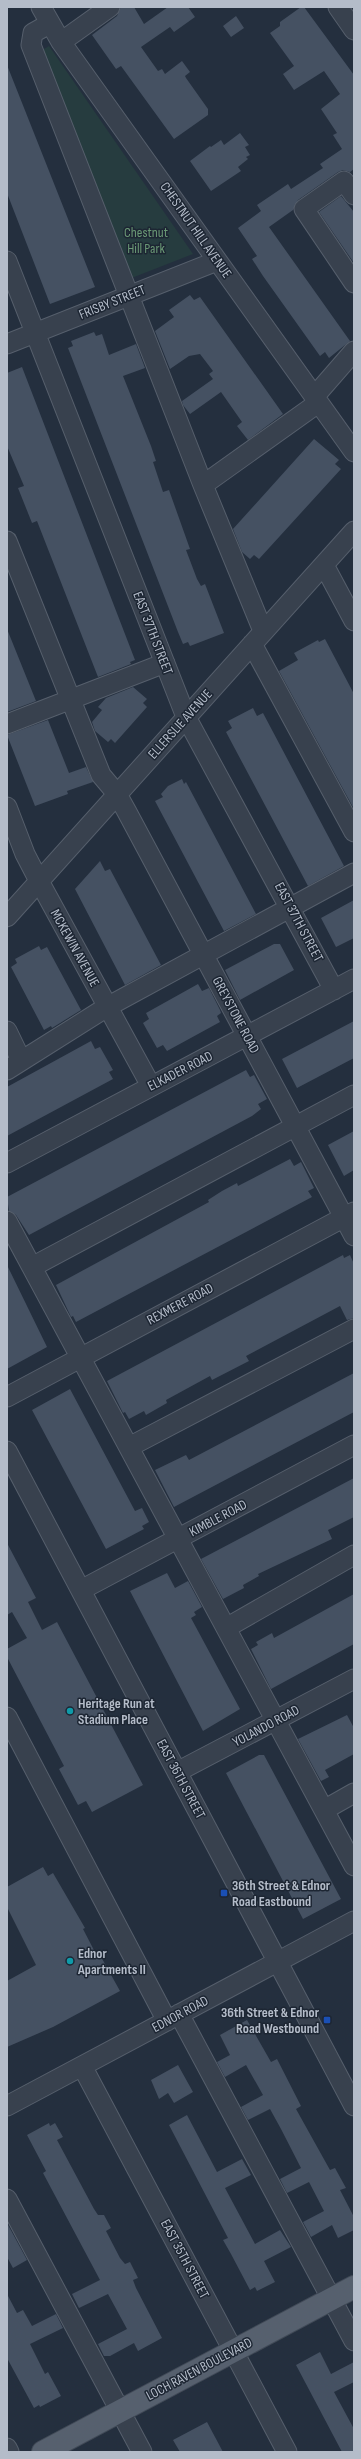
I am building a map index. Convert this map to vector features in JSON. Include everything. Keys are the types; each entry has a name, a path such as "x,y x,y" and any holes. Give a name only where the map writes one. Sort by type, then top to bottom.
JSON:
{"main road":[{"name":"LOCH RAVEN BOULEVARD","path":"43,2452 354,2287"}],"street":[{"name":"CHESTNUT HILL AVENUE","path":"41,7 49,24 61,42 354,452"},
{"path":"61,42 110,7"},
{"path":"338,7 354,30"},
{"path":"49,24 33,33 31,45 203,485 258,638 354,832"},
{"path":"349,188 304,209 354,283"},
{"name":"EAST 37TH STREET","path":"7,261 186,717 291,906 334,990"},
{"name":"FRISBY STREET","path":"7,344 217,261"},
{"path":"203,485 316,400 354,351"},
{"name":"ELLERSLIE AVENUE","path":"7,917 354,532"},
{"name":"GREYSTONE ROAD","path":"7,541 69,700 101,775 117,794 295,1126 349,1215 354,1236"},
{"path":"324,565 354,621"},
{"path":"7,724 165,664"},
{"name":"MCKEWIN AVENUE","path":"7,807 26,854 39,881 151,1086"},
{"path":"7,1031 14,1065 107,1007 354,873"},
{"name":"ELKADER ROAD","path":"7,1163 354,979"},
{"path":"32,1267 354,1095"},
{"name":"REXMERE ROAD","path":"7,1397 349,1215"},
{"path":"7,1221 354,1866"},
{"path":"128,1447 354,1329"},
{"name":"KIMBLE ROAD","path":"81,1590 354,1445"},
{"name":"EAST 36TH STREET","path":"7,1451 354,2106"},
{"path":"226,1628 354,1555"},
{"name":"YOLANDO ROAD","path":"177,1772 354,1679"},
{"path":"7,1717 354,2341"},
{"path":"324,1810 354,1794"},
{"name":"EDNOR ROAD","path":"7,2106 354,1921"},
{"name":"EAST 35TH STREET","path":"82,2066 287,2452"},
{"path":"7,2199 142,2452"},
{"path":"7,2448 9,2452"}],"green space":[{"name":"Chestnut Hill Park","path":"49,46 193,254 129,279 39,52"}],"building":[{"path":"121,7 134,7 144,24 168,7 188,7 195,17 174,32 170,27 141,47 158,71 162,69 165,74 182,61 190,72 185,76 186,78 208,109 208,115 174,139 121,66 116,69 92,35 117,16"},
{"path":"301,7 304,7 354,75 354,169 350,172 343,170 338,172 298,200 293,210 269,227 350,341 329,358 325,352 320,356 263,276 252,259 257,256 238,228 261,211 257,205 288,184 291,189 323,168 320,164 342,149 333,135 337,133 321,109 340,94 324,71 294,90 283,74 294,66 270,33 280,26 280,22"},
{"path":"236,16 244,28 231,37 223,26"},
{"path":"7,65 95,287 50,304 7,193"},
{"path":"240,133 249,145 245,147 250,155 246,157 248,159 238,167 241,171 211,191 190,161 210,146 211,147 221,140 224,145"},
{"path":"341,196 354,212 354,263 319,212"},
{"path":"190,295 194,300 200,297 283,414 248,440 237,426 242,422 221,392 190,414 183,405 182,401 213,379 209,374 213,371 200,354 189,356 170,369 155,331 174,317 169,310"},
{"path":"94,332 96,336 102,334 109,355 136,344 145,368 123,376 151,446 156,461 153,462 163,492 169,490 190,549 186,550 197,579 201,586 205,584 224,633 190,646 188,642 183,644 178,632 68,348 73,346 71,341"},
{"path":"22,367 135,660 130,662 131,664 98,677 37,521 32,523 18,488 24,486 7,446 7,373"},
{"path":"314,439 339,460 335,464 341,469 259,559 254,555 250,559 242,552 233,529"},
{"path":"7,629 36,701 7,712"},
{"path":"325,639 354,694 354,809 279,671 298,660 294,653 318,640 319,642"},
{"path":"133,687 147,699 143,703 147,707 115,743 111,739 108,742 95,731 92,722 102,710 98,707 106,698"},
{"path":"253,708 257,716 263,713 344,866 308,886 226,732 232,728 228,721"},
{"path":"48,720 69,773 86,767 93,782 67,791 68,794 35,806 7,735"},
{"path":"182,779 184,784 186,782 256,914 224,931 155,801 163,797 161,794 168,786"},
{"path":"100,861 105,871 110,869 161,965 125,985 75,889"},
{"path":"354,900 354,938 336,947 321,918"},
{"path":"274,944 280,944 294,970 240,1000 225,970"},
{"path":"39,946 41,950 47,947 81,1010 52,1028 51,1026 44,1030 11,967 17,963 15,959"},
{"path":"198,984 202,991 209,988 221,1013 217,1016 220,1022 167,1051 163,1045 157,1048 143,1023 149,1019 146,1013"},
{"path":"354,1021 354,1058 297,1088 282,1059"},
{"path":"91,1041 95,1049 100,1047 113,1070 109,1072 113,1079 7,1136 7,1087"},
{"path":"246,1070 250,1077 254,1075 267,1099 258,1104 261,1109 252,1116 29,1235 16,1215 9,1211 7,1197"},
{"path":"354,1131 354,1170 344,1176 328,1145"},
{"path":"290,1159 294,1166 301,1162 314,1188 308,1191 312,1197 76,1322 73,1316 71,1317 56,1285 209,1202 208,1200 222,1191 237,1183 238,1186"},
{"path":"343,1255 344,1258 350,1255 354,1264 354,1318 347,1320 340,1306 246,1356 249,1361 212,1380 210,1376 166,1400 167,1403 146,1415 144,1411 129,1419 125,1412 123,1413 107,1381"},
{"path":"7,1265 47,1347 7,1369"},
{"path":"354,1373 354,1412 174,1507 155,1470 186,1455 189,1460"},
{"path":"70,1389 135,1511 142,1508 149,1522 142,1526 144,1529 106,1549 32,1410"},
{"path":"354,1478 354,1517 328,1530 332,1539 258,1574 259,1576 243,1585 244,1588 223,1599 201,1559"},
{"name":"Heritage Run at Stadium Place","path":"7,1543 36,1598 28,1602 42,1630 57,1622 143,1785 92,1812 86,1801 78,1805 59,1769 64,1766 7,1657 7,1649 27,1638 12,1612 7,1615"},
{"path":"167,1573 175,1588 188,1581 202,1607 194,1612 196,1615 191,1618 240,1709 203,1731 130,1591"},
{"path":"354,1594 354,1644 271,1689 251,1649 258,1645 256,1642 272,1633 274,1638"},
{"path":"347,1715 354,1728 354,1754 325,1770 329,1777 321,1781 298,1739"},
{"path":"259,1755 264,1755 341,1899 303,1919 226,1773"},
{"name":"Ednor Apartments II","path":"43,1867 48,1876 53,1873 85,1928 83,1929 97,1956 100,1955 120,1991 53,2027 7,2047 7,1981 36,1965 7,1907 7,1887"},
{"path":"247,2020 271,2062 277,2059 301,2106 296,2109 330,2170 335,2168 346,2188 340,2190 354,2217 354,2230 338,2238 332,2225 311,2237 303,2222 324,2211 309,2182 287,2193 280,2179 301,2168 270,2109 248,2120 241,2107 263,2095 246,2065 225,2077 217,2062 230,2055 220,2035"},
{"path":"178,2065 193,2092 174,2103 168,2093 159,2099 151,2080"},
{"path":"187,2115 217,2172 242,2159 251,2175 225,2188 255,2244 280,2230 291,2247 264,2261 275,2282 257,2291 255,2287 250,2290 223,2240 228,2238 169,2125"},
{"path":"49,2123 50,2126 55,2123 63,2137 57,2140 94,2209 98,2215 104,2215 111,2228 106,2231 120,2258 125,2264 130,2262 138,2278 133,2280 136,2288 162,2338 138,2351 134,2343 110,2356 104,2356 98,2344 127,2329 108,2294 79,2308 72,2294 100,2280 43,2173 46,2171 27,2135"},
{"path":"7,2223 27,2260 13,2268 7,2257"},
{"path":"7,2294 17,2313 23,2310 32,2326 56,2314 63,2328 30,2344 45,2374 48,2372 61,2396 40,2407 39,2405 34,2408 7,2358"},
{"path":"320,2352 331,2374 354,2362 354,2382 334,2392 354,2429 354,2452 342,2452 296,2365"},
{"path":"207,2422 223,2452 180,2452 173,2440"}],"place":[{"name":"Heritage Run at Stadium Place","path":"70,1711"},
{"name":"36th Street & Ednor Road Eastbound","path":"224,1893"},
{"name":"Ednor Apartments II","path":"70,1961"},
{"name":"36th Street & Ednor Road Westbound","path":"327,2020"}]}
